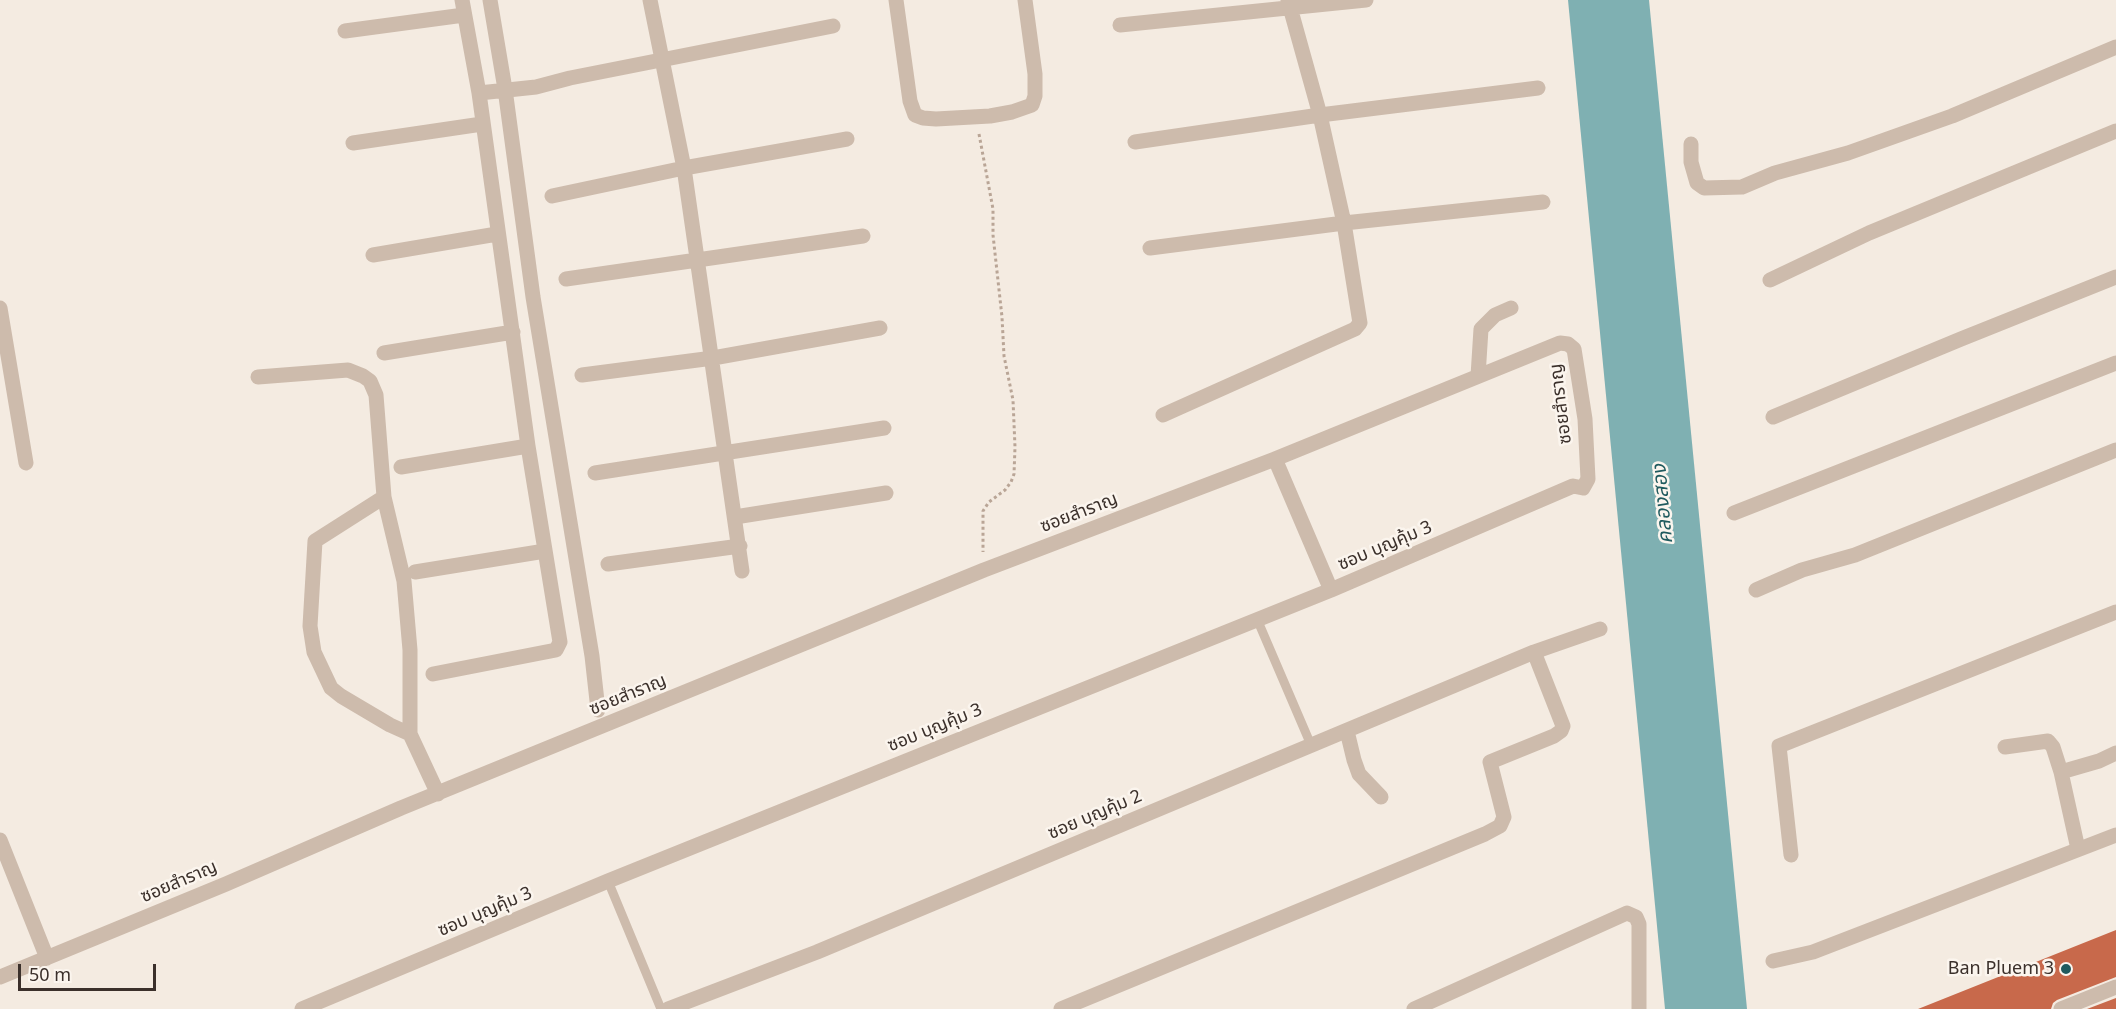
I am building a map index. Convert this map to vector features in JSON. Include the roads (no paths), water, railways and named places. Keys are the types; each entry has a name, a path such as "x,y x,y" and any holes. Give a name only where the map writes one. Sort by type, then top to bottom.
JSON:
{"street":[{"path":"490,0 505,89 533,297 592,656 598,710"},
{"path":"650,0 684,168 742,571"},
{"path":"896,0 908,90 915,115 936,119 1012,112 1032,105 1035,101 1035,74 1025,0"},
{"path":"1120,25 1289,4 1366,0"},
{"path":"1163,416 1355,329 1360,323 1344,223 1320,115 1289,4"},
{"path":"345,31 463,8 479,93 528,446 560,642 556,650 433,674"},
{"path":"479,93 536,87 570,78 833,26"},
{"path":"1690,144 1691,162 1697,183 1704,188 1742,187 1775,172 1848,153 1952,116 2116,47"},
{"path":"1135,142 1320,115 1538,88"},
{"path":"352,143 482,124"},
{"path":"1770,280 1869,233 2116,131"},
{"path":"552,196 684,168 848,139"},
{"path":"1150,248 1344,223 1543,202"},
{"path":"373,255 497,234"},
{"path":"566,279 863,236"},
{"path":"1773,417 2116,277"},
{"path":"0,308 26,463"},
{"path":"1478,376 1481,329 1495,315 1511,308"},
{"path":"582,375 713,358 880,328"},
{"path":"384,353 513,332"},
{"name":"ซอยสำราญ","path":"0,977 984,570 1275,459 1560,343 1568,344 1574,349 1585,419 1588,479 1583,488"},
{"path":"1734,513 2116,363"},
{"path":"258,377 348,370 370,381 376,395 384,497 406,591 410,650 410,734 438,794"},
{"path":"595,473 884,428"},
{"path":"401,467 528,446"},
{"path":"1756,590 1802,570 1855,555 2116,450"},
{"path":"1275,459 1330,590"},
{"name":"ซอบ บุญคุ้ม 3","path":"302,1009 608,881 1330,590 1573,486 1583,488"},
{"path":"735,517 886,493"},
{"path":"384,497 315,541 310,626 314,652 331,688 390,725 410,734"},
{"path":"608,564 740,546"},
{"path":"415,572 545,550"},
{"path":"1791,855 1779,746 2116,612"},
{"name":"ซอย บุญคุ้ม 2","path":"668,1009 817,952 1534,652 1600,629"},
{"path":"1061,1009 1474,839 1500,826 1504,817 1490,762 1554,736 1561,731 1563,726 1534,652"},
{"path":"1347,730 1359,774 1381,797"},
{"path":"2005,747 2048,741 2053,747 2061,772 2078,849"},
{"path":"2061,772 2116,753"},
{"path":"1773,961 1813,952 2116,835"},
{"path":"0,840 47,958"},
{"path":"1414,1009 1627,913 1636,917 1639,924 1639,1009"},
{"path":"2061,1009 2116,987"}],"lane":[{"path":"1257,619 1311,746"},
{"path":"608,881 661,1009"}],"water":[{"name":"คลองสอง","path":"1568,0 1649,0 1747,1009 1665,1009"}],"place":[{"name":"Ban Pluem 3","path":"2066,969"}]}
